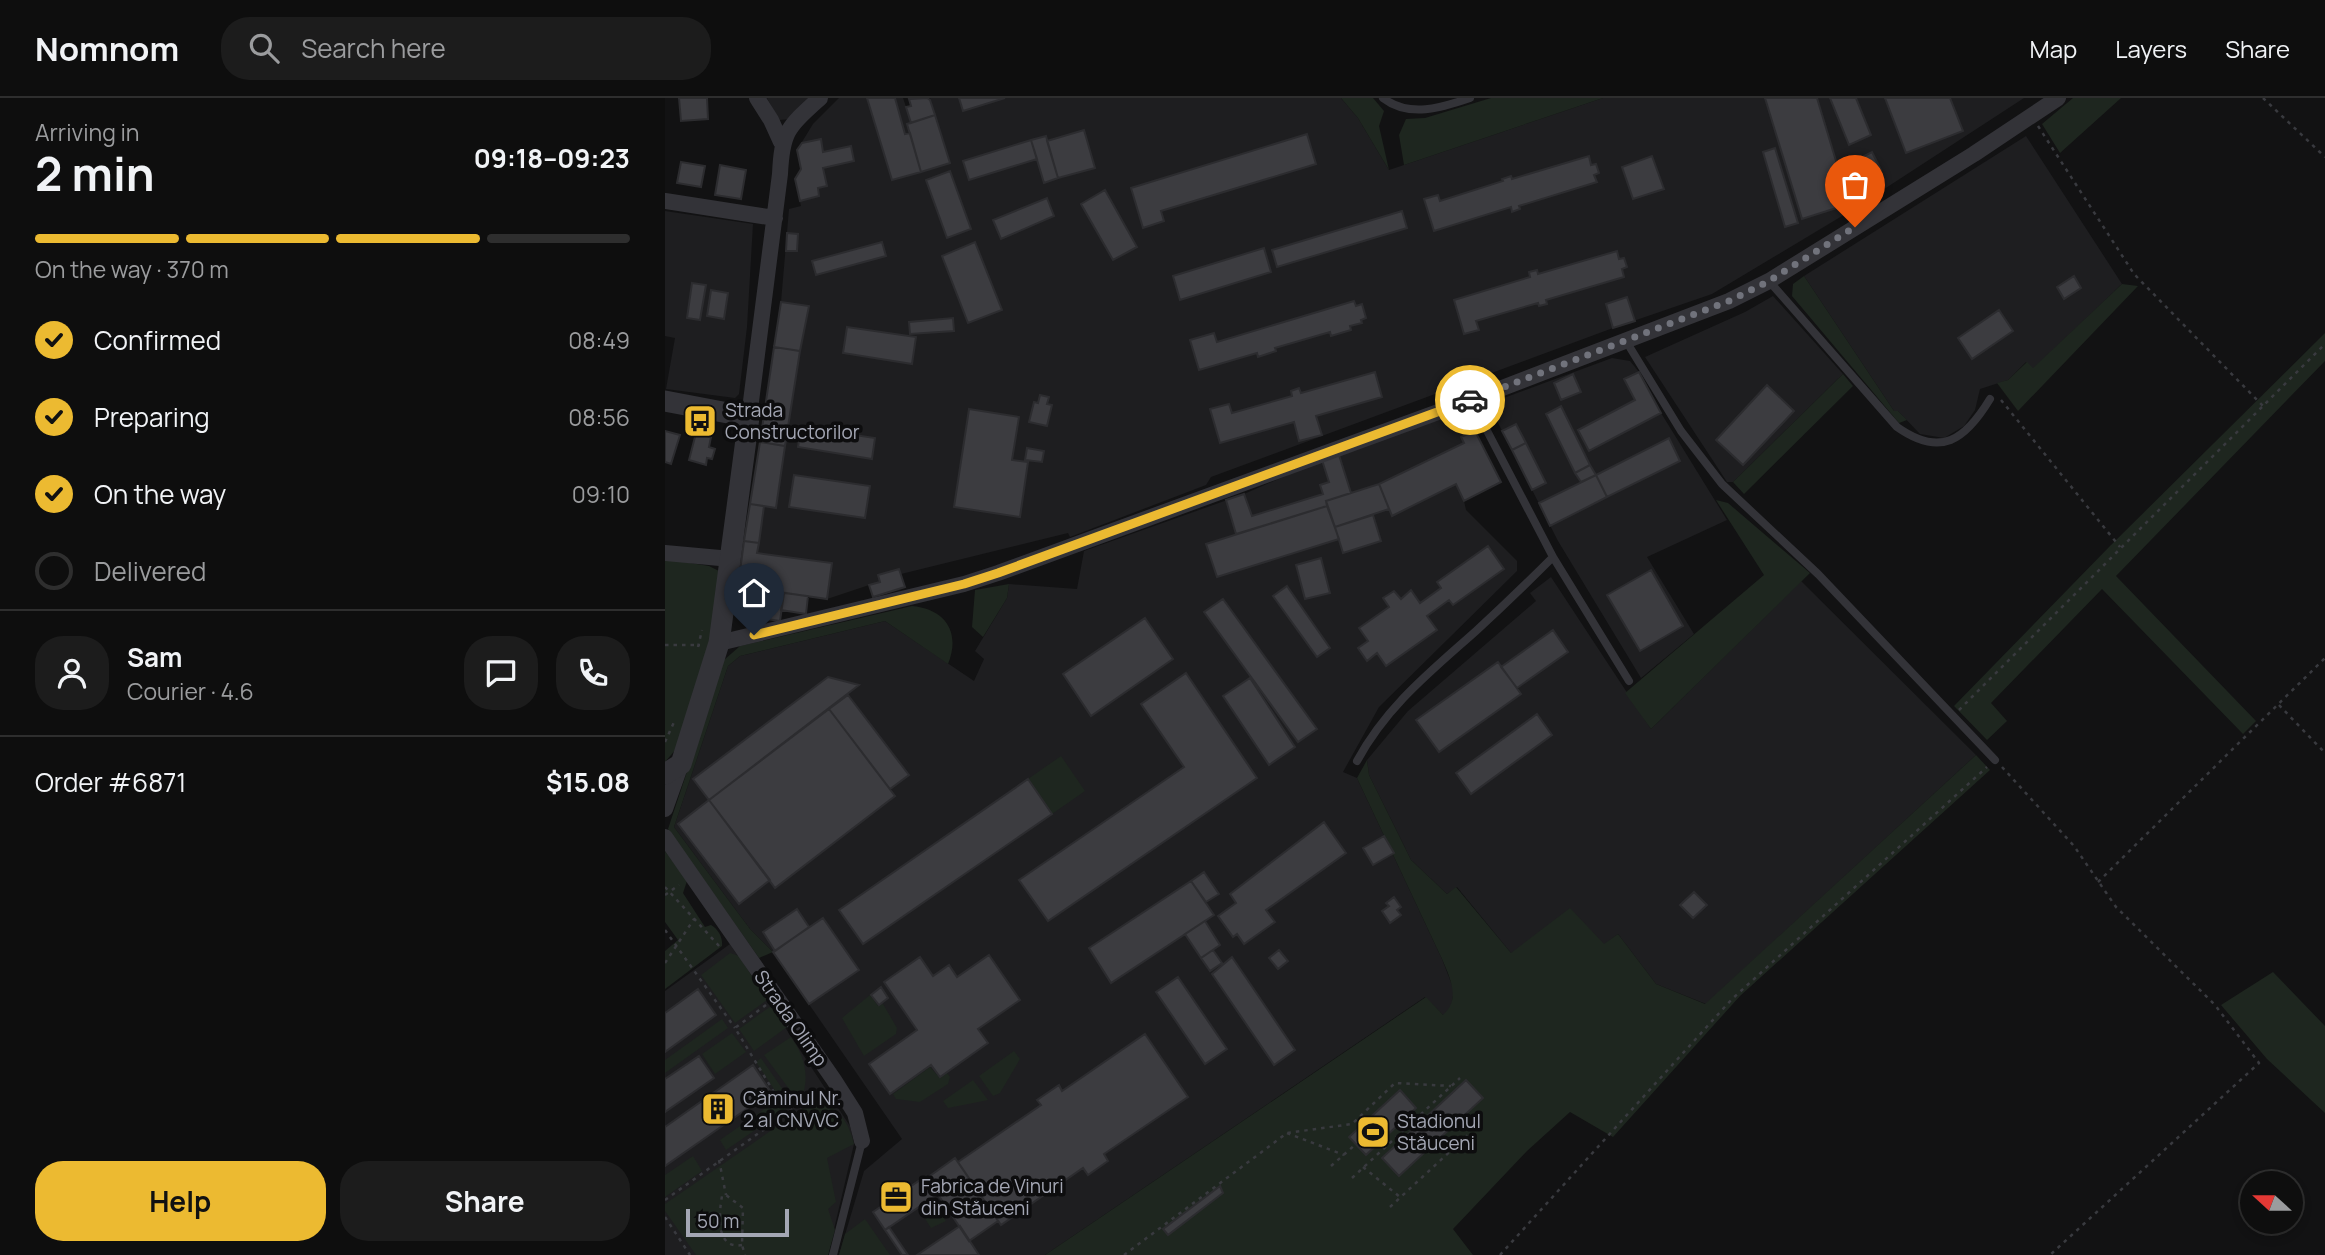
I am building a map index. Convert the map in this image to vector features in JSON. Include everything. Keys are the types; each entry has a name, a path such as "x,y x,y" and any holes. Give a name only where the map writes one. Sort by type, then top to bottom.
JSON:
{"street":[{"path":"757,98 781,142"},
{"path":"709,644 964,584 1471,400 1729,301 1769,281 2058,98"},
{"path":"665,809 673,769 731,559 775,218 781,142 813,101"},
{"path":"665,201 775,218"},
{"path":"665,401 749,417"},
{"path":"665,553 731,559"},
{"name":"Strada Olimp","path":"665,837 834,1080 855,1113 862,1141"}],"lane":[{"path":"1383,98 1401,110 1426,110 1470,98"},
{"path":"1769,281 1896,428 1909,436 1941,444 1956,440 1978,418 1990,399"},
{"path":"1626,341 1681,432 1722,484 1818,574 1995,760"},
{"path":"1471,400 1553,557 1629,681"},
{"path":"1357,761 1374,732 1400,700 1509,602 1553,557"},
{"name":"Strada Olimp","path":"832,1255 862,1141"}],"path":[{"path":"2263,98 2325,157"},
{"path":"2031,116 2134,274 2263,406"},
{"path":"1955,715 2120,547 2325,345"},
{"path":"2001,399 2120,547"},
{"path":"704,620 709,644"},
{"path":"665,645 709,644"},
{"path":"695,657 709,644"},
{"path":"2097,882 2325,658"},
{"path":"2279,704 2325,753"},
{"path":"665,742 678,715"},
{"path":"1500,1255 1732,999 1995,760 2074,846 2116,907 2215,1005 2259,1063 2050,1255"},
{"path":"665,895 686,880"},
{"path":"665,887 720,947"},
{"path":"665,962 694,919"},
{"path":"665,930 735,1028 786,1113"},
{"path":"735,1028 777,997"},
{"path":"1352,1178 1460,1078"},
{"path":"665,1200 719,1159 834,1080"},
{"path":"1124,1255 1287,1133 1352,1124 1395,1083 1451,1086"},
{"path":"1390,1207 1471,1132"},
{"path":"1287,1133 1344,1155"},
{"path":"1331,1166 1356,1144"},
{"path":"719,1159 726,1195 743,1208 742,1245 745,1255"},
{"path":"1363,1167 1400,1197"},
{"path":"726,1195 722,1196 719,1212 723,1237 729,1244 742,1245"},
{"path":"665,1217 690,1255"}],"shaded area":[{"path":"767,98 812,98 790,119 779,120"},
{"path":"839,98 903,98 911,122 935,115 930,98 1341,98 1358,118 1389,170 1603,98 2024,98 1852,210 1712,294 1211,477 1206,485 1070,537 1068,533 901,574 904,587 873,597 869,585 827,599 738,586 781,302 789,209 801,206 795,179 801,169 797,150 813,124"},
{"path":"1341,98 1373,98 1384,111 1379,126 1389,170 1358,118"},
{"path":"1491,98 1603,98 1404,165 1399,135 1406,119 1425,118"},
{"path":"2073,98 2121,98 2060,153 2042,124"},
{"path":"2026,136 2122,284 2033,369 2026,362 2008,380 1980,389 1975,410 1964,426 1944,438 1920,434 1898,411 1894,411 1804,276"},
{"path":"665,211 753,224 747,327 739,394 735,398 666,389 675,338 665,336"},
{"path":"1804,276 1894,411 1898,411 1907,420 1899,423 1792,296 1793,284"},
{"path":"2122,284 2138,286 2018,411 1997,383 2008,380 2027,362 2033,368"},
{"path":"1773,296 1843,374 1733,482 1727,482 1645,357 1745,312"},
{"path":"2325,333 2325,361 2116,576 2256,721 2243,734 2102,589 1991,703 2007,721 1987,740 1954,706 2110,546"},
{"path":"1612,358 1630,361 1639,372 1727,520 1647,557 1694,634 1641,678 1558,541 1493,413 1501,399"},
{"path":"1843,374 1853,386 1744,494 1733,482"},
{"path":"1457,411 1465,414 1501,482 1464,501 1466,510 1517,561 1517,571 1379,707 1343,772 1357,778 1442,959 1454,990 1451,1008 1444,1016 1425,997 1045,1255 839,1255 864,1171 902,1139 773,952 750,929 674,827 728,666 740,656 885,621 974,681 984,659 975,651 1007,598 1009,584 1077,589 1084,551 1244,494 1322,460","holes":["1379,484 1389,509 1335,527 1326,501"]},
{"path":"1716,500 1728,503 1810,573 1651,729 1625,693 1764,575"},
{"path":"665,559 709,566 719,571 713,637 677,748 665,762"},
{"path":"1551,577 1651,729 1801,581 1976,755 1706,1004 1656,984 1618,934 1605,944 1511,953 1457,887 1447,894 1411,860 1369,775 1367,760 1408,711 1536,601 1530,593"},
{"path":"1009,584 1007,598 983,637 972,627 975,590"},
{"path":"912,606 933,612 947,624 953,642 948,664 885,621 740,656 728,666 674,827 750,929 773,952 759,958 668,829 724,660 740,646"},
{"path":"1976,755 1990,770 1740,996 1613,1137 1570,1112 1527,1151 1453,1229 1473,1255 1045,1255 1426,997 1443,1015 1448,1009 1453,995 1448,974 1357,778 1367,760 1369,775 1411,860 1447,894 1456,887 1511,953 1570,908 1604,944 1618,934 1656,984 1705,1004"},
{"path":"1061,756 1085,791 1052,814 1028,779"},
{"path":"665,851 687,881 683,893 705,927 711,925 718,931 722,946 665,989 665,951 678,940 665,922"},
{"path":"730,944 850,1126 854,1144 828,1255 665,1255 665,991"},
{"path":"730,953 739,956 767,1000 735,1023 701,975"},
{"path":"2273,972 2325,1026 2325,1113 2267,1059 2221,1005"},
{"path":"870,995 878,1006 883,1004 897,1028 896,1034 864,1056 842,1018"},
{"path":"771,1006 787,1027 754,1051 739,1029"},
{"path":"722,1019 728,1028 665,1073 665,1060"},
{"path":"732,1033 746,1052 715,1074 702,1054"},
{"path":"791,1037 804,1066 802,1098 792,1093 764,1055"},
{"path":"1014,1051 1020,1059 1000,1093 993,1096 979,1076"},
{"path":"761,1058 793,1104 726,1150 720,1140 780,1098 756,1062"},
{"path":"930,1067 940,1078 947,1073 950,1077 948,1084 920,1102 896,1099 893,1094"},
{"path":"973,1080 988,1100 948,1108 943,1101"},
{"path":"818,1098 842,1116 854,1144 827,1158 836,1202 828,1209 835,1230 828,1255 696,1255 665,1211 665,1204"},
{"path":"693,1156 702,1171 665,1197 665,1175"},
{"path":"932,1199 946,1221 931,1228 917,1206"},
{"path":"865,1219 890,1255 839,1255 845,1234"}],"building":[{"path":"679,98 707,98 708,119 681,121"},
{"path":"867,98 895,98 905,134 910,133 921,172 892,180"},
{"path":"927,98 935,115 911,123 906,107 911,106 909,99"},
{"path":"959,98 1005,98 963,111"},
{"path":"1765,98 1817,98 1849,204 1802,219"},
{"path":"1830,98 1856,98 1871,135 1849,145"},
{"path":"1885,98 1950,98 1963,131 1906,153"},
{"path":"935,115 950,163 921,172 907,124"},
{"path":"1084,130 1095,168 1058,178 1047,141"},
{"path":"1307,134 1316,164 1161,211 1164,221 1143,228 1131,188"},
{"path":"1046,136 1058,178 1044,183 1031,140"},
{"path":"821,139 823,152 851,146 854,161 823,168 827,186 818,188 819,196 800,201 795,179 801,169 797,150 802,143"},
{"path":"1031,140 1037,159 969,180 963,161"},
{"path":"1775,148 1798,223 1785,227 1763,152"},
{"path":"1872,152 1881,170 1866,177 1858,159"},
{"path":"1589,156 1591,165 1596,164 1599,173 1594,175 1597,182 1519,206 1520,209 1512,212 1511,207 1434,231 1424,199 1438,195 1440,201 1511,176 1512,179"},
{"path":"1652,156 1664,189 1633,199 1622,167"},
{"path":"681,162 705,166 701,187 677,183"},
{"path":"720,165 746,170 741,199 715,195"},
{"path":"950,171 971,229 947,238 926,180"},
{"path":"1105,190 1137,247 1113,260 1081,204"},
{"path":"1047,198 1054,216 1001,239 993,220"},
{"path":"1402,211 1407,228 1277,267 1272,250"},
{"path":"787,233 798,234 797,251 786,251"},
{"path":"882,242 886,256 816,275 812,261"},
{"path":"975,242 1002,310 968,323 942,256"},
{"path":"1264,248 1271,272 1180,300 1173,276"},
{"path":"1617,251 1619,259 1624,258 1627,267 1622,269 1624,277 1546,300 1547,304 1539,306 1538,303 1476,321 1479,330 1464,334 1454,300 1530,277 1529,272 1537,270 1538,274"},
{"path":"2074,276 2081,288 2064,299 2057,287"},
{"path":"692,283 706,285 700,320 687,318"},
{"path":"711,290 728,293 724,319 707,316"},
{"path":"1627,297 1635,321 1613,328 1606,304"},
{"path":"1354,301 1356,306 1362,304 1366,318 1361,320 1362,323 1350,326 1351,330 1331,336 1330,332 1275,348 1276,351 1258,357 1257,353 1199,370 1190,340 1214,333 1217,342"},
{"path":"781,302 809,306 800,351 774,347"},
{"path":"1999,310 2013,331 1972,359 1958,338"},
{"path":"953,318 954,331 910,334 909,322"},
{"path":"847,327 916,337 912,364 843,353"},
{"path":"774,347 800,351 785,446 760,442"},
{"path":"1375,372 1382,397 1316,416 1322,435 1299,441 1294,422 1220,443 1210,409 1229,404 1232,413 1292,396 1291,391 1299,388 1301,393"},
{"path":"1639,372 1661,413 1589,451 1578,430 1635,400 1624,379"},
{"path":"1573,374 1581,392 1561,400 1554,383"},
{"path":"1767,385 1794,411 1743,465 1716,440"},
{"path":"1040,395 1049,397 1047,404 1052,405 1047,426 1029,422 1034,402 1038,403"},
{"path":"1561,406 1590,465 1575,473 1546,414"},
{"path":"969,409 1019,417 1012,460 1028,462 1020,517 954,507"},
{"path":"1516,424 1526,443 1512,450 1502,431"},
{"path":"1472,425 1501,482 1464,501 1456,484 1392,516 1379,484 1464,443 1461,437 1468,434 1466,428"},
{"path":"801,427 875,438 872,459 798,447"},
{"path":"665,431 680,435 671,464 665,462"},
{"path":"696,433 711,437 709,447 715,449 712,459 707,458 706,465 689,460"},
{"path":"1669,438 1680,461 1607,497 1596,475"},
{"path":"760,442 785,446 776,508 750,504"},
{"path":"1526,443 1546,483 1532,490 1512,450"},
{"path":"1027,448 1044,451 1042,462 1025,460"},
{"path":"1339,455 1351,493 1326,501 1327,506 1236,534 1226,500 1244,494 1252,516 1323,494 1320,485 1329,482 1322,460"},
{"path":"1590,465 1596,475 1581,482 1575,473"},
{"path":"794,475 870,486 865,518 789,507"},
{"path":"1596,475 1607,497 1550,526 1539,503"},
{"path":"1379,484 1389,509 1335,527 1326,501"},
{"path":"750,504 764,506 759,543 744,541"},
{"path":"1327,506 1339,539 1217,577 1206,544"},
{"path":"1373,515 1381,541 1343,553 1335,527"},
{"path":"744,541 759,543 757,553 832,563 827,599 738,586"},
{"path":"1488,546 1504,569 1453,605 1449,600 1427,616 1437,630 1386,666 1377,653 1367,661 1358,648 1368,641 1359,628 1389,607 1383,598 1394,591 1401,599 1411,590 1420,603 1441,588 1437,582"},
{"path":"1321,558 1330,593 1305,599 1296,565"},
{"path":"899,569 905,587 873,597 869,585 880,582 878,575"},
{"path":"1651,570 1683,626 1640,651 1607,595"},
{"path":"1287,586 1330,648 1317,657 1273,596"},
{"path":"746,587 784,593 780,621 742,615"},
{"path":"784,593 808,596 806,614 781,610"},
{"path":"1223,599 1317,729 1298,742 1204,612"},
{"path":"1145,618 1173,659 1091,716 1063,674"},
{"path":"1553,630 1568,652 1517,688 1501,667"},
{"path":"1498,662 1521,694 1439,752 1416,720"},
{"path":"1186,673 1257,778 1048,921 1019,880 1184,767 1141,704"},
{"path":"828,677 859,685 709,800 693,779"},
{"path":"1250,678 1295,747 1269,765 1223,696"},
{"path":"848,695 909,775 890,789 829,709"},
{"path":"829,709 895,796 775,888 709,800"},
{"path":"1537,714 1552,735 1471,794 1456,773"},
{"path":"1028,779 1052,814 863,944 839,910"},
{"path":"709,800 770,880 739,904 678,824"},
{"path":"1324,822 1346,853 1266,910 1275,922 1244,944 1237,934 1233,937 1218,916 1236,903 1230,894"},
{"path":"1384,836 1394,853 1373,865 1363,848"},
{"path":"1204,872 1219,894 1206,902 1191,881"},
{"path":"1191,881 1214,915 1111,983 1089,948"},
{"path":"1694,892 1707,905 1693,918 1680,905"},
{"path":"1394,897 1401,907 1397,910 1401,915 1390,923 1382,911 1389,906 1386,903"},
{"path":"797,909 809,927 775,951 763,932"},
{"path":"823,918 859,970 809,1004 773,952"},
{"path":"1205,921 1220,945 1201,958 1185,934"},
{"path":"1213,950 1222,963 1210,971 1201,958"},
{"path":"1279,950 1288,961 1278,969 1269,958"},
{"path":"989,955 1020,1000 978,1029 988,1043 940,1077 931,1065 890,1094 869,1064 917,1030 884,982 920,957 933,976 949,965 957,977"},
{"path":"1232,957 1295,1050 1274,1065 1212,974"},
{"path":"1178,977 1227,1049 1205,1064 1156,992"},
{"path":"881,987 888,998 879,1005 871,995"},
{"path":"698,989 716,1015 665,1052 665,1013"},
{"path":"1145,1034 1188,1097 1104,1154 1108,1161 1088,1175 1083,1168 1001,1225 958,1162 1041,1105 1037,1100 1059,1085 1062,1091"},
{"path":"699,1056 714,1078 665,1112 665,1079"},
{"name":"Căminul Nr. 2 al CNVVC","path":"753,1065 771,1092 665,1166 665,1127"},
{"path":"1466,1080 1483,1098 1399,1176 1382,1158"},
{"path":"1400,1090 1416,1108 1366,1155 1349,1137"},
{"path":"955,1158 998,1221 969,1241 927,1178"},
{"path":"926,1176 938,1194 885,1230 873,1212"},
{"path":"1220,1186 1223,1193 1168,1235 1163,1229"},
{"path":"960,1226 979,1255 917,1255"},
{"path":"889,1227 908,1255 902,1255 885,1230"}],"way so far":[{"path":"1470,400 1729,301 1769,281 1855,227"}],"place":[{"name":"Strada Constructorilor","path":"700,421"},
{"name":"Căminul Nr. 2 al CNVVC","path":"718,1109"},
{"name":"Stadionul Stăuceni","path":"1373,1132"},
{"name":"Fabrica de Vinuri din Stăuceni","path":"896,1197"}],"route":[{"path":"754,635 964,584 998,573 1470,400"}]}
